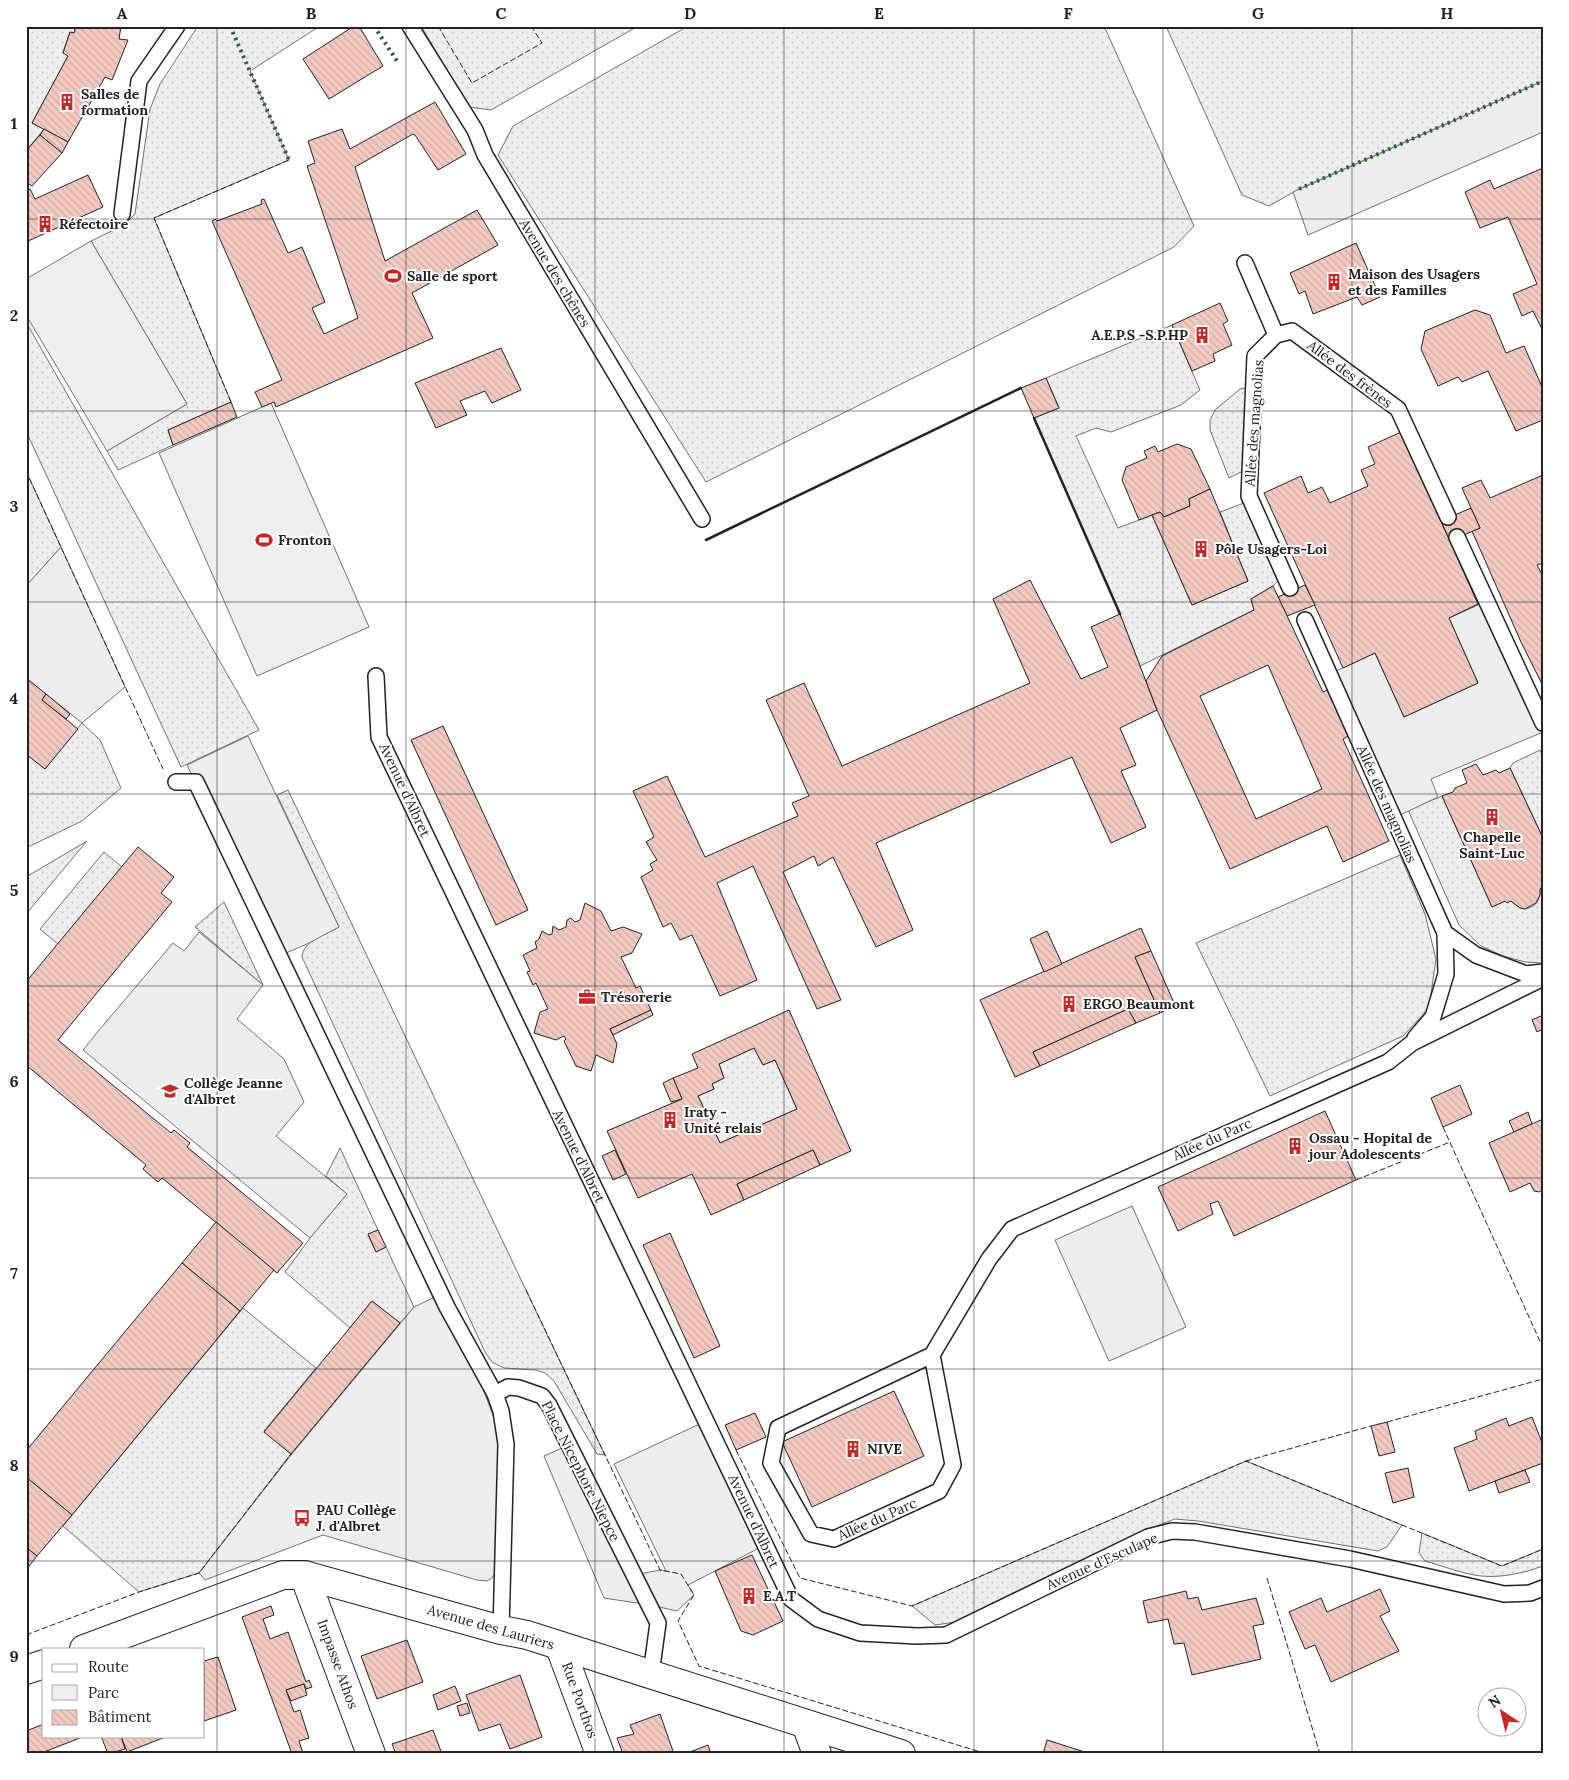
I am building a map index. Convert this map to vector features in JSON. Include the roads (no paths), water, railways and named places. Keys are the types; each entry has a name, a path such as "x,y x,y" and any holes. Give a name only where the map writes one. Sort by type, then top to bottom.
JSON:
{"street":[{"name":"Avenue des Lauriers","path":"87,1648 282,1575 304,1575 501,1630 527,1635 901,1754"},
{"name":"Impasse Athos","path":"304,1575 371,1754"},
{"name":"Rue Porthos","path":"560,1647 600,1754"},
{"path":"26,1670 42,1665"},
{"path":"806,1724 817,1754"}],"lane":[{"path":"122,214 138,81 177,26"},
{"name":"Avenue des chênes","path":"410,26 475,130 485,155 702,519"},
{"path":"1245,263 1276,335"},
{"name":"Allée des frènes","path":"1276,335 1292,330 1398,410 1448,517"},
{"name":"Allée des magnolias","path":"1276,335 1255,356 1249,496 1290,588"},
{"path":"1457,538 1540,716"},
{"name":"Allée des magnolias","path":"1305,620 1445,933"},
{"name":"Avenue d'Albret","path":"376,676 379,737 791,1599 818,1619"},
{"path":"176,782 196,782 447,1307 495,1394 501,1411 506,1444 501,1630"},
{"path":"1445,933 1476,955 1526,974 1543,972"},
{"path":"1412,1043 1433,1017 1446,974 1445,933"},
{"name":"Allée du Parc","path":"932,1355 953,1465 939,1491 834,1539 812,1534 771,1463 778,1428 932,1355 989,1259 1012,1229 1388,1062 1412,1043 1543,978"},
{"name":"Place Nicephore Niepce","path":"495,1394 508,1387 519,1388 542,1396 549,1404 658,1623 651,1674"},
{"name":"Avenue d'Esculape","path":"818,1619 860,1633 917,1636 946,1635 1148,1537 1172,1531 1195,1532 1350,1559 1504,1594 1530,1593 1543,1588"}],"place":[{"name":"Salles de formation","path":"67,102"},
{"name":"Réfectoire","path":"45,224"},
{"name":"Salle de sport","path":"393,276"},
{"name":"Maison des Usagers et des Familles","path":"1334,282"},
{"name":"A.E.P.S -S.P.HP","path":"1202,335"},
{"name":"Fronton","path":"264,540"},
{"name":"Pôle Usagers-Loi","path":"1201,549"},
{"name":"Chapelle Saint-Luc","path":"1492,817"},
{"name":"Trésorerie","path":"587,997"},
{"name":"ERGO Beaumont","path":"1069,1004"},
{"name":"Collège Jeanne d'Albret","path":"170,1091"},
{"name":"Iraty - Unité relais","path":"670,1120"},
{"name":"Ossau - Hopital de jour Adolescents","path":"1295,1146"},
{"name":"NIVE","path":"853,1449"},
{"name":"PAU Collège J. d'Albret","path":"302,1518"},
{"name":"E.A.T","path":"749,1596"}]}
